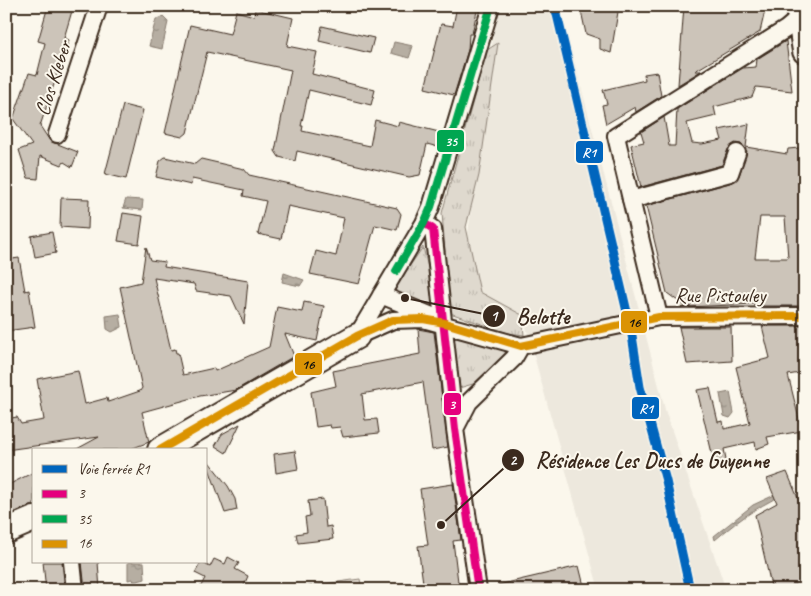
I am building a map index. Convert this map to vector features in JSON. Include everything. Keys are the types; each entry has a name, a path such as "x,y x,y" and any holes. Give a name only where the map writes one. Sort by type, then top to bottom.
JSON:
{"street":[{"name":"Clos Kleber","path":"58,134 99,6"},
{"path":"357,336 424,223 491,6"},
{"path":"800,12 805,51"},
{"path":"658,317 616,136 786,29 800,12"},
{"path":"631,200 730,173 737,154"},
{"path":"424,223 433,229 445,324 455,429 478,590"},
{"path":"381,295 425,312 445,324"},
{"name":"Rue Pistouley","path":"521,346 636,320 658,317 805,316"},
{"path":"163,448 357,336 393,320 423,319 521,346 514,358 469,402 455,429"},
{"path":"6,532 32,520"},
{"path":"72,564 75,590"}],"shaded area":[{"path":"497,6 560,6 666,413 726,590 599,590 526,327 478,294 468,234"}],"green space":[{"path":"498,43 479,175 466,227 480,292 522,315 524,335 508,333 450,313 442,213 487,50"},
{"path":"423,247 438,310 390,294"},
{"path":"463,335 502,347 506,354 473,384 459,388 452,340"},
{"path":"360,579 362,590 295,590 295,588"}],"water":[{"path":"163,17 168,22 162,49 149,46 156,19"},
{"path":"394,42 413,46 409,58 391,53"},
{"path":"126,199 143,200 142,210 123,208"},
{"path":"284,273 304,280 300,286 282,282"},
{"path":"120,314 122,327 112,332 107,329 106,316"},
{"path":"730,392 734,413 730,418 724,416 720,394"},
{"path":"794,486 795,489 753,511 715,540 714,536 753,505"},
{"path":"128,564 144,564 145,579 134,582 133,579 128,580"}],"building":[{"path":"48,6 72,11 64,38 69,40 40,126 50,141 78,152 72,167 64,162 62,165 40,156 38,179 28,178 19,150 32,145 13,119 29,73 37,75 45,43 38,41"},
{"path":"457,6 478,6 472,34 469,34 468,50 454,95 425,88 441,24 453,26"},
{"path":"580,6 619,6 611,53 600,49 600,39 586,34"},
{"path":"684,6 766,6 760,32 695,71 701,71 678,85"},
{"path":"255,9 293,18 287,46 317,52 312,74 375,90 371,105 309,90 301,126 303,126 302,131 370,146 375,120 398,126 399,122 443,133 438,147 427,144 420,175 409,177 297,151 295,161 279,157 275,151 291,70 207,52 187,133 182,137 165,133 190,25 230,34 236,11 254,16"},
{"path":"322,26 374,38 370,53 319,41"},
{"path":"786,41 792,91 756,87 752,97 714,107 716,116 687,123 692,143 702,144 722,140 719,130 749,124 746,147 787,154 788,149 799,148 805,199 805,306 756,306 756,304 686,307 667,293 646,206 733,182 739,176 747,151 741,144 735,143 728,149 722,165 641,187 631,145 644,142 641,132 664,117 669,146 675,146 677,109 743,68 756,67 757,59","holes":["760,217 785,217 788,258 755,258"]},
{"path":"657,72 661,96 636,112 635,107 606,124 602,105 607,104 603,90 645,80 644,74"},
{"path":"123,105 143,110 126,179 105,174"},
{"path":"165,157 195,164 201,159 244,169 249,175 397,208 401,214 397,230 375,225 359,284 310,274 316,251 336,256 344,218 288,206 281,239 258,234 266,201 243,196 244,190 192,179 191,185 156,177 160,161"},
{"path":"61,198 89,199 88,229 60,227"},
{"path":"123,213 143,216 139,244 118,241"},
{"path":"52,232 56,253 35,257 31,236"},
{"path":"146,247 150,260 165,262 164,267 248,281 244,324 231,296 196,291 194,284 154,278 171,350 175,349 176,353 178,353 183,375 214,368 215,371 269,347 277,307 302,312 304,302 324,306 317,341 285,334 294,356 236,390 200,396 142,412 149,442 133,448 79,448 99,437 6,450 6,419 17,417 21,424 44,420 37,379 78,371 85,404 107,398 108,402 140,391 142,388 120,287 141,282"},
{"path":"19,258 25,291 29,290 35,327 6,331 6,260"},
{"path":"762,326 805,326 805,372 788,375 802,431 767,437 769,444 756,449 755,442 724,449 727,464 715,466 697,390 710,388 718,422 723,421 724,429 750,423 736,367 770,358"},
{"path":"679,327 731,327 732,361 687,364"},
{"path":"418,329 434,332 448,447 432,450 423,382 362,394 365,420 377,419 379,433 343,437 340,427 331,428 330,425 316,427 311,392 336,386 333,371 420,354"},
{"path":"240,424 226,453 215,446 222,434"},
{"path":"295,451 298,469 276,473 274,454"},
{"path":"208,462 228,486 235,499 237,510 225,513"},
{"path":"787,472 800,503 805,502 805,590 772,590 755,515 777,503 767,479"},
{"path":"32,473 32,505 6,516 6,486"},
{"path":"453,484 461,540 453,541 459,590 424,590 418,546 428,545 420,489"},
{"path":"323,499 326,527 331,526 333,539 298,543 296,534 307,532 305,517 310,516 308,501"},
{"path":"228,557 239,563 235,569 248,576 242,590 199,590 205,578 195,573 200,564 210,567 214,559 225,564"},
{"path":"43,564 62,564 65,590 46,590"},
{"path":"82,564 98,564 100,590 85,590"},
{"path":"579,566 585,590 499,590 498,585"}],"rail line":[{"name":"R1","path":"555,6 631,329 640,387 666,481 690,590"}],"transit line":[{"name":"35","path":"396,271 424,223 431,207 491,6"},
{"name":"3","path":"424,223 433,229 455,429 478,590"},
{"name":"16","path":"163,448 357,336 393,320 423,319 445,323 521,346 659,317 805,316"}],"place":[{"name":"Belotte","path":"405,298"},
{"name":"Résidence Les Ducs de Guyenne","path":"441,525"}]}
